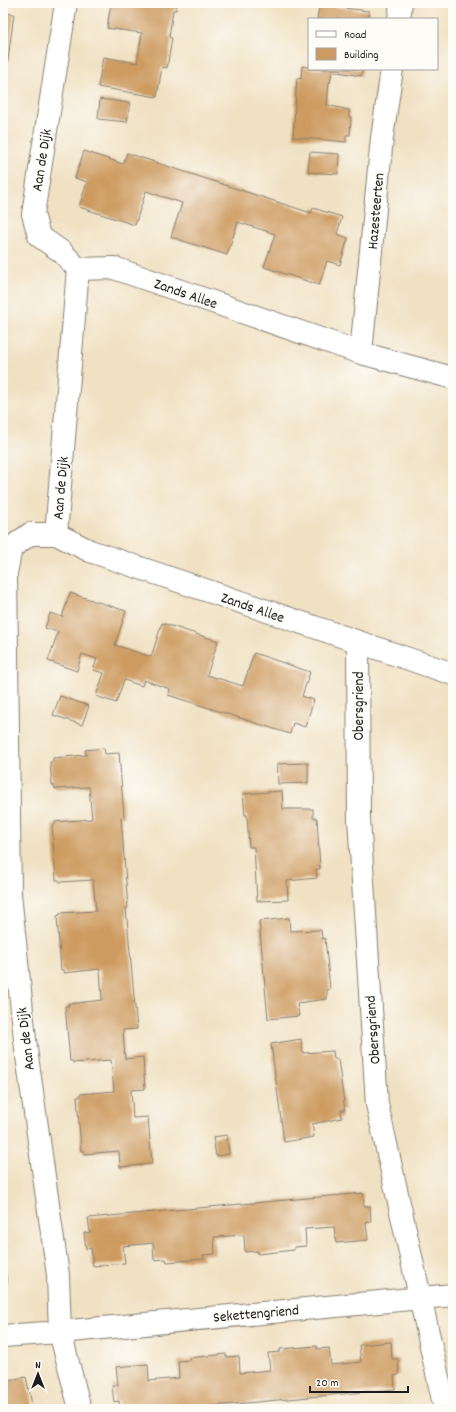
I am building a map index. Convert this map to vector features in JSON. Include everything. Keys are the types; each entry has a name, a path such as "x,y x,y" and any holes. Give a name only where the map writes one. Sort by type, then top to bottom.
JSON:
{"street":[{"name":"Aan de Dijk","path":"66,3 33,214 39,236 62,252 78,269 56,534 30,534 11,548 6,573 10,894 26,1049 58,1275 60,1332 80,1409"},
{"path":"399,18 401,3"},
{"name":"Hazesteerten","path":"362,353 382,138 392,70"},
{"name":"Zands Allee","path":"78,269 114,268 362,353 453,378"},
{"name":"Zands Allee","path":"56,534 90,551 453,674"},
{"name":"Obersgriend","path":"358,643 359,818 377,1104 445,1409"},
{"name":"Sekettengriend","path":"3,1336 453,1295"}],"building":[{"path":"111,3 177,3 176,10 173,10 169,37 172,38 167,68 162,67 157,97 98,87 103,57 137,63 142,33 107,28"},
{"path":"304,3 336,3 335,7 369,11 369,18 317,18 319,7"},
{"path":"3,13 14,14 4,90 3,90"},
{"path":"302,66 308,67 308,70 363,70 361,76 332,71 330,83 329,82 327,105 349,110 349,117 351,117 350,135 346,135 346,142 293,137 297,78 301,79"},
{"path":"100,99 130,103 127,122 98,119"},
{"path":"84,151 123,164 127,153 311,213 313,208 342,217 337,234 348,238 340,265 327,261 319,285 264,267 275,234 238,222 227,255 171,237 182,203 146,191 135,225 79,207 87,182 75,178"},
{"path":"310,152 339,154 338,174 308,172"},
{"path":"70,593 126,611 115,645 151,657 162,623 218,641 207,675 243,686 254,653 310,672 302,696 314,700 305,727 293,723 290,734 168,695 170,689 144,680 142,686 124,680 116,703 96,696 104,673 93,670 97,659 82,654 77,671 48,661 58,632 45,628 50,613 62,617"},
{"path":"60,696 89,706 82,725 53,715"},
{"path":"104,748 105,754 119,753 124,817 121,818 128,908 126,908 137,1029 123,1030 125,1059 143,1057 145,1089 131,1090 133,1118 148,1117 152,1164 120,1167 119,1151 84,1154 84,1151 81,1151 77,1097 80,1097 80,1094 114,1091 111,1060 73,1063 73,1061 70,1061 65,1006 69,1006 68,1004 102,1000 100,969 64,973 64,970 61,970 57,916 60,915 60,913 96,911 93,880 60,882 59,880 56,880 52,825 55,825 55,822 92,819 89,787 55,789 54,785 52,785 50,762 53,762 53,758 86,755 85,750"},
{"path":"308,763 308,783 278,784 277,764"},
{"path":"282,791 283,809 313,809 313,818 317,818 320,869 316,869 317,878 287,881 288,900 257,901 254,847 249,847 247,815 245,815 243,794"},
{"path":"289,918 290,931 321,930 322,939 325,938 330,989 327,990 327,999 297,1003 299,1016 268,1019 259,921"},
{"path":"301,1039 303,1053 333,1051 334,1059 338,1059 345,1110 341,1110 342,1118 312,1124 314,1137 284,1142 271,1044"},
{"path":"227,1135 229,1154 216,1156 213,1137"},
{"path":"363,1193 364,1206 370,1206 371,1222 366,1223 368,1240 336,1243 334,1227 305,1229 306,1246 294,1247 294,1250 258,1254 257,1251 245,1252 244,1235 214,1237 215,1254 203,1255 204,1259 167,1262 166,1259 154,1260 153,1243 123,1246 125,1263 93,1266 91,1248 86,1249 84,1233 90,1232 88,1218"},
{"path":"3,1258 7,1282 3,1282"},
{"path":"391,1342 392,1359 398,1359 399,1375 394,1376 395,1389 182,1409 120,1409 119,1401 114,1402 112,1385 118,1385 116,1367 148,1364 149,1381 179,1378 178,1361 190,1360 189,1358 226,1354 226,1357 239,1356 240,1373 270,1370 268,1353 280,1352 280,1349 317,1346 317,1349 329,1348 331,1365 361,1362 359,1345"},
{"path":"26,1377 33,1409 3,1409 3,1381"}]}
